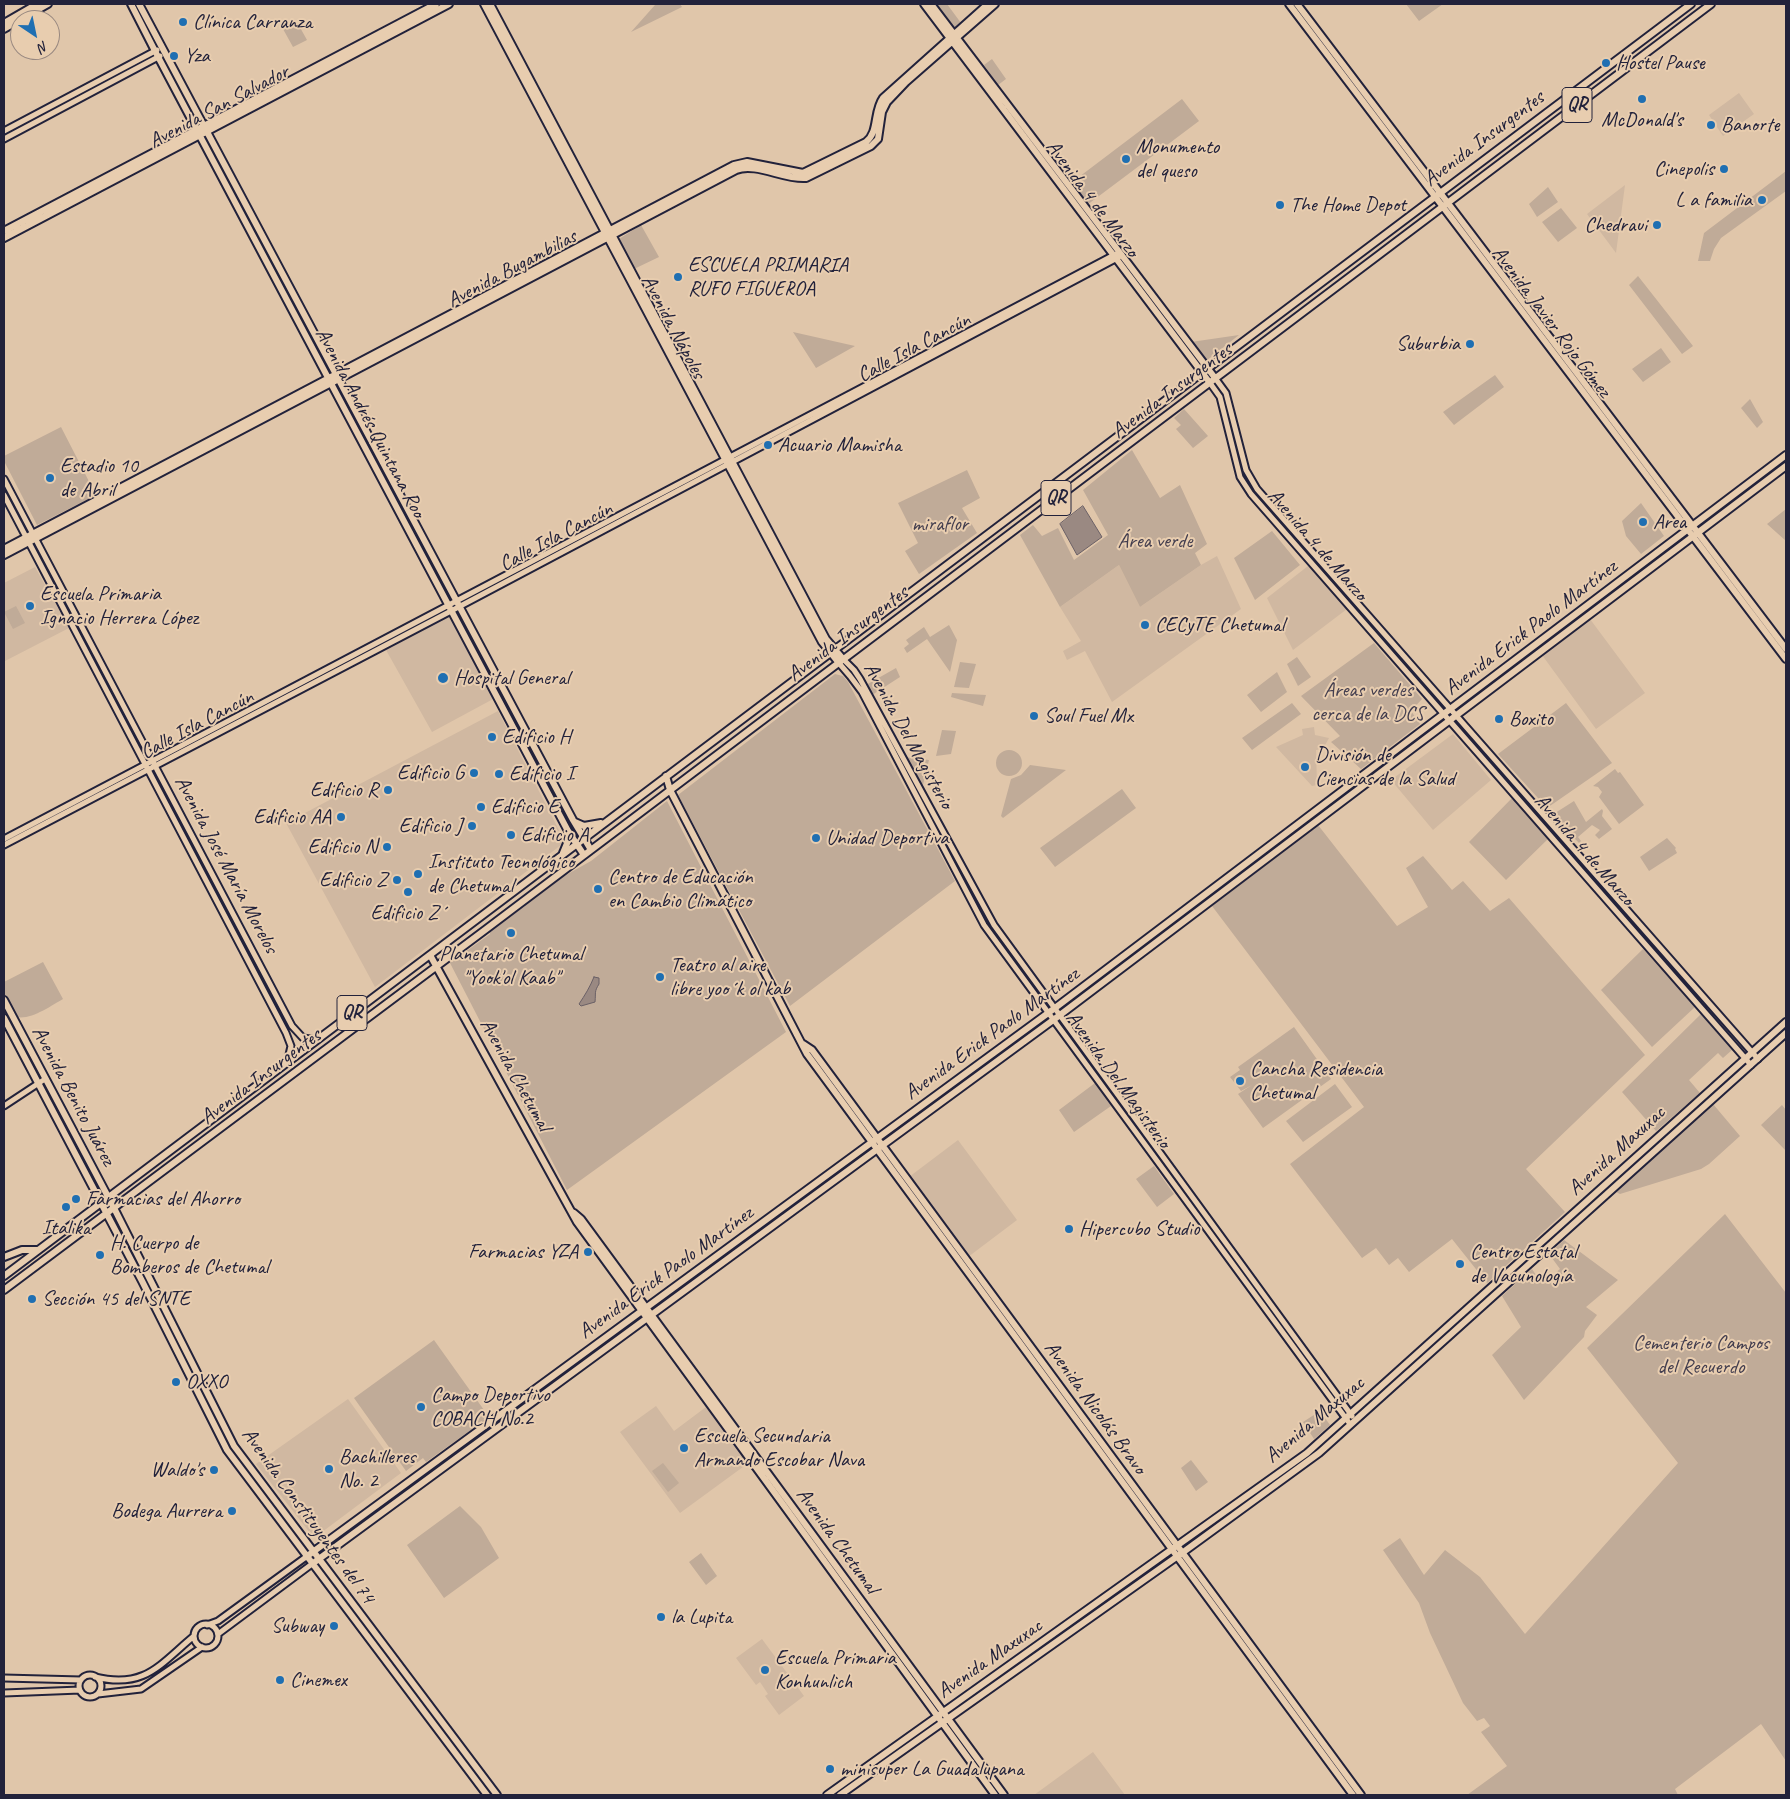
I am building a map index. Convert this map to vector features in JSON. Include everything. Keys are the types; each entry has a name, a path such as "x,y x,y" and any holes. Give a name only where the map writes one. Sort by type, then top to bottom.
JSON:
{"main road":[{"path":"4,23 37,4"},
{"path":"4,29 48,4"},
{"name":"Avenida Andrés Quintana Roo","path":"132,4 450,608 568,830 584,855"},
{"name":"Avenida Andrés Quintana Roo","path":"139,4 583,839 591,850"},
{"name":"Avenida San Salvador","path":"205,129 436,4"},
{"name":"Avenida San Salvador","path":"4,231 448,4"},
{"name":"Avenida Nápoles","path":"484,4 609,234"},
{"name":"Avenida Nápoles","path":"490,4 800,595 822,642 840,661"},
{"name":"Avenida 4 de Marzo","path":"924,4 953,37"},
{"name":"Avenida 4 de Marzo","path":"931,4 953,37 1213,380"},
{"name":"Avenida Bugambilias","path":"4,555 30,538 609,234 740,168 747,167 797,178 806,178 871,146 878,139 882,112 887,102 988,4"},
{"name":"Avenida Bugambilias","path":"953,37 995,4"},
{"name":"Avenida Javier Rojo Gómez","path":"1289,4 1438,194"},
{"name":"Avenida Javier Rojo Gómez","path":"1298,4 1446,205 1690,528 1786,649"},
{"name":"Avenida Insurgentes","path":"4,1276 1691,4"},
{"name":"Avenida Insurgentes","path":"4,1290 591,850 945,580 1711,4"},
{"path":"1636,45 1644,55"},
{"name":"Avenida San Salvador","path":"4,238 198,132"},
{"path":"1265,325 1272,335"},
{"name":"Avenida Erick Paolo Martínez","path":"306,1557 1052,1010 1786,455"},
{"name":"Avenida Erick Paolo Martínez","path":"312,1564 1057,1017 1786,466"},
{"name":"Avenida Javier Rojo Gómez","path":"1696,534 1786,659"},
{"name":"Avenida Bugambilias","path":"4,548 30,538"},
{"path":"939,571 945,580"},
{"name":"Avenida Nicolás Bravo","path":"666,776 670,790 801,1042 812,1050 874,1140 1174,1548 1361,1795"},
{"name":"Avenida Nicolás Bravo","path":"660,781 670,790"},
{"path":"573,820 584,826 605,823"},
{"path":"560,856 568,842 568,830"},
{"path":"554,861 562,871"},
{"name":"Avenida Chetumal","path":"430,955 571,1211 581,1219 649,1317 940,1714 995,1795"},
{"path":"390,985 398,995"},
{"name":"Avenida Benito Juárez","path":"4,1000 114,1208"},
{"name":"Avenida Benito Juárez","path":"4,1018 106,1213"},
{"path":"343,1020 351,1030"},
{"name":"Avenida Maxuxac","path":"827,1795 1307,1453 1786,1022"},
{"name":"Avenida Maxuxac","path":"840,1795 945,1722 1311,1459 1786,1034"},
{"path":"138,1174 146,1184"},
{"name":"Avenida Constituyentes del 74","path":"114,1208 234,1446 497,1795"},
{"name":"Avenida Constituyentes del 74","path":"106,1213 227,1450 487,1795"},
{"path":"76,1222 82,1231"},
{"path":"4,1256 22,1250 38,1250"},
{"name":"Avenida Nicolás Bravo","path":"1179,1554 1353,1795"},
{"name":"Avenida Chetumal","path":"945,1722 1004,1795"}],"street":[{"path":"4,131 164,51"},
{"path":"4,139 157,54"},
{"name":"Calle Isla Cancún","path":"4,839 458,604 1118,256"},
{"name":"Avenida 4 de Marzo","path":"1213,380 1226,393 1246,470 1257,490 1758,1059"},
{"name":"Avenida 4 de Marzo","path":"1213,380 1220,397 1240,477 1248,490 1751,1065"},
{"name":"Avenida José María Morelos","path":"4,479 30,538 146,767 286,1033 291,1046 287,1062"},
{"name":"Avenida José María Morelos","path":"4,495 30,538 154,763 292,1026 303,1038 317,1040"},
{"name":"Avenida Del Magisterio","path":"840,661 862,692 984,925 1052,1010 1353,1422"},
{"name":"Calle Isla Cancún","path":"4,845 146,767"},
{"path":"4,1106 46,1079"},
{"path":"773,1214 778,1222"},
{"name":"Avenida Erick Paolo Martínez","path":"207,1624 218,1621 306,1557"},
{"name":"Avenida Erick Paolo Martínez","path":"218,1634 312,1564"},
{"path":"279,1577 284,1585"},
{"path":"244,1603 249,1611"},
{"path":"4,1678 80,1680 86,1676 122,1681 136,1679 149,1673 194,1636 200,1626 207,1624 214,1628 218,1634 217,1642 212,1646 202,1648 140,1689 98,1694 90,1697 82,1694 80,1680"},
{"path":"194,1636 196,1643 202,1648"},
{"path":"96,1677 100,1682 98,1694"},
{"path":"4,1692 80,1690"}],"shaded area":[{"path":"1739,93 1754,114 1723,136 1709,115"},
{"path":"1625,185 1616,253 1587,214"},
{"path":"1083,506 1102,537 1077,555 1060,524"},
{"name":"CECyTE Chetumal","path":"1217,556 1241,609 1112,702 1085,651 1067,660 1063,651 1081,641 1060,607 1119,565 1140,607"},
{"path":"1308,566 1347,609 1293,650 1267,598"},
{"name":"Escuela Primaria Ignacio Herrera López","path":"35,567 69,628 5,661 4,583"},
{"name":"Hospital General","path":"450,615 495,698 432,732 386,650"},
{"path":"1590,619 1645,693 1596,729 1542,655"},
{"name":"Instituto Tecnológico de Chetumal","path":"498,711 565,842 375,987 286,823"},
{"name":"División de Ciencias de la Salud","path":"1314,727 1315,735 1329,738 1323,749 1316,750 1317,785 1312,786 1276,747 1303,735 1302,729"},
{"path":"1453,734 1491,780 1433,830 1391,780"},
{"path":"594,977 599,978 595,1002 581,1006 579,1004"},
{"path":"958,1140 1017,1220 968,1257 909,1177"},
{"name":"Bachilleres No. 2","path":"348,1399 401,1473 314,1538 256,1464"},
{"name":"Escuela Secundaria Armando Escobar Nava","path":"656,1406 674,1431 706,1407 747,1464 680,1513 620,1432"},
{"name":"Escuela Primaria Konhunlich","path":"762,1639 804,1696 779,1715 765,1696 768,1694 760,1682 756,1685 736,1658"},
{"path":"1093,1752 1125,1795 1034,1795"}],"green space":[{"path":"680,4 682,7 631,32 655,5"},
{"path":"933,4 947,4 961,23 953,30"},
{"path":"1406,4 1443,4 1419,21"},
{"path":"297,22 307,40 293,47 283,29"},
{"path":"992,59 1006,79 998,85 984,65"},
{"path":"1182,99 1199,121 1087,205 1071,183"},
{"path":"1786,171 1786,191 1721,238 1714,249 1710,261 1698,261 1704,233"},
{"path":"1548,187 1558,202 1537,217 1529,204"},
{"path":"1561,208 1577,228 1558,242 1542,222"},
{"path":"641,225 659,257 634,269 619,239"},
{"path":"1638,276 1693,346 1682,354 1629,285"},
{"path":"793,332 855,346 816,368"},
{"path":"1239,335 1206,361 1191,342"},
{"path":"1661,348 1671,362 1643,382 1632,369"},
{"path":"1495,375 1504,387 1454,425 1443,412"},
{"path":"1750,399 1763,422 1757,428 1741,408"},
{"path":"1184,409 1208,436 1193,448 1176,429 1181,425 1174,418"},
{"name":"Estadio 10 de Abril","path":"61,427 96,495 37,525 4,461 4,456"},
{"name":"Área verde","path":"1132,450 1160,498 1180,485 1207,544 1195,553 1201,565 1140,607 1119,565 1060,607 1020,535 1033,525 1042,536 1058,528 1074,560 1108,535 1083,490"},
{"name":"miraflor","path":"967,470 980,498 962,508 977,533 919,574 905,551 918,543 898,503"},
{"name":"Area","path":"1641,503 1664,536 1641,554 1626,536 1622,521"},
{"path":"1786,509 1786,541 1767,524"},
{"path":"1272,531 1300,565 1255,600 1234,558"},
{"path":"16,606 25,623 13,629 4,612"},
{"path":"949,625 957,640 950,672 927,639 907,653 904,648 909,644 906,640 924,627 930,637"},
{"name":"Áreas verdes cerca de la DCS","path":"1374,643 1422,699 1411,711 1420,724 1361,769 1331,742 1340,736 1301,696"},
{"path":"1297,657 1311,677 1298,686 1287,664"},
{"path":"960,662 976,664 969,688 954,687"},
{"path":"896,668 900,677 872,695 866,685"},
{"path":"1277,672 1287,692 1261,712 1247,695"},
{"name":"Unidad Deportiva","path":"835,674 843,676 848,682 955,881 790,1006 678,795"},
{"path":"952,693 986,695 983,706 951,697"},
{"path":"1292,703 1301,714 1252,750 1242,738"},
{"path":"1566,703 1612,763 1547,808 1498,754"},
{"path":"942,730 956,731 951,754 936,756"},
{"path":"1009,750 1018,754 1022,763 1018,772 1009,776 1000,772 996,763 1000,754"},
{"path":"904,757 929,760 922,789"},
{"path":"1030,765 1066,770 1003,818 1001,816 1011,779 1021,775"},
{"path":"1615,769 1618,773 1620,772 1644,805 1619,824 1599,797 1602,792 1598,787 1593,786"},
{"path":"1122,789 1136,808 1055,867 1040,848"},
{"path":"1513,797 1549,838 1506,880 1469,842"},
{"path":"667,801 786,1032 567,1190 450,963 490,934 489,931 524,907 548,885 591,861"},
{"path":"1574,801 1586,822 1602,809 1602,816 1612,829 1599,839 1595,835 1600,830 1592,825 1578,837 1581,841 1579,843 1552,815"},
{"path":"1318,825 1397,926 1428,907 1406,868 1423,856 1452,890 1463,881 1490,911 1509,898 1645,1055 1526,1169 1565,1212 1487,1283 1452,1239 1409,1272 1398,1258 1389,1265 1376,1248 1362,1258 1290,1164 1364,1107 1212,906"},
{"path":"1667,838 1676,848 1677,853 1649,871 1640,857"},
{"path":"1643,949 1695,1007 1652,1047 1601,990"},
{"path":"43,962 63,999 30,1016 14,1016 8,1011 4,1002 4,982"},
{"path":"1701,1014 1732,1050 1723,1058 1718,1053 1689,1080 1700,1093 1656,1131 1622,1092"},
{"path":"1294,1027 1331,1079 1263,1128 1238,1094 1252,1085 1241,1091 1230,1077 1240,1070 1238,1067"},
{"path":"1095,1083 1111,1106 1074,1132 1059,1110"},
{"path":"1335,1084 1352,1107 1303,1142 1286,1121"},
{"path":"1713,1104 1740,1136 1701,1169 1620,1194 1616,1192"},
{"path":"1782,1105 1786,1110 1786,1151 1761,1125"},
{"path":"1154,1166 1174,1194 1157,1207 1136,1179"},
{"name":"Cementerio Campos del Recuerdo","path":"1725,1214 1786,1293 1786,1761 1761,1724 1675,1789 1678,1795 1467,1795 1507,1766 1481,1732 1490,1726 1484,1718 1477,1721 1463,1703 1430,1633 1419,1603 1383,1550 1400,1538 1424,1575 1445,1550 1480,1577 1525,1634 1678,1463 1587,1348"},
{"path":"1564,1240 1618,1280 1586,1307 1597,1315 1585,1331 1584,1337 1524,1400 1492,1355 1521,1327 1502,1296 1532,1269 1542,1284 1560,1269 1549,1254"},
{"name":"Campo Deportivo COBACH No.2","path":"434,1340 489,1417 426,1462 423,1458 406,1471 354,1398"},
{"path":"1320,1411 1330,1425 1314,1439 1303,1422"},
{"path":"1191,1460 1208,1482 1196,1491 1181,1468"},
{"path":"663,1463 679,1483 668,1492 652,1471"},
{"path":"460,1506 481,1527 499,1558 444,1598 407,1545"},
{"path":"701,1553 717,1576 706,1585 689,1562"}],"place":[{"name":"Clínica Carranza","path":"183,22"},
{"name":"Yza","path":"174,56"},
{"name":"Hostel Pause","path":"1606,63"},
{"name":"McDonald's","path":"1642,99"},
{"name":"Banorte","path":"1711,125"},
{"name":"Monumento del queso","path":"1126,159"},
{"name":"Cinepolis","path":"1724,169"},
{"name":"L a familia","path":"1762,200"},
{"name":"The Home Depot","path":"1280,205"},
{"name":"Chedraui","path":"1657,225"},
{"name":"ESCUELA PRIMARIA RUFO FIGUEROA","path":"678,277"},
{"name":"Suburbia","path":"1470,344"},
{"name":"Acuario Mamisha","path":"768,445"},
{"name":"Estadio 10 de Abril","path":"50,478"},
{"name":"Area","path":"1643,522"},
{"name":"Escuela Primaria Ignacio Herrera López","path":"30,606"},
{"name":"CECyTE Chetumal","path":"1145,625"},
{"name":"Hospital General","path":"443,678"},
{"name":"Soul Fuel Mx","path":"1034,716"},
{"name":"Boxito","path":"1499,719"},
{"name":"Edificio H","path":"492,737"},
{"name":"División de Ciencias de la Salud","path":"1305,767"},
{"name":"Edificio G","path":"474,773"},
{"name":"Edificio I","path":"499,774"},
{"name":"Edificio R","path":"388,790"},
{"name":"Edificio E","path":"481,807"},
{"name":"Edificio AA","path":"341,817"},
{"name":"Edificio J","path":"472,826"},
{"name":"Edificio A","path":"511,835"},
{"name":"Unidad Deportiva","path":"816,838"},
{"name":"Edificio N","path":"387,847"},
{"name":"Instituto Tecnológico de Chetumal","path":"418,874"},
{"name":"Edificio Z","path":"397,880"},
{"name":"Centro de Educación en Cambio Climático","path":"598,889"},
{"name":"Edificio Z´","path":"408,892"},
{"name":"Planetario Chetumal \"Yook'ol Kaab\"","path":"511,933"},
{"name":"Teatro al aire libre yoo´k ol kab","path":"660,977"},
{"name":"Cancha Residencia Chetumal","path":"1240,1081"},
{"name":"Farmacias del Ahorro","path":"76,1199"},
{"name":"Italika","path":"66,1207"},
{"name":"Hipercubo Studio","path":"1069,1229"},
{"name":"Farmacias YZA","path":"588,1252"},
{"name":"H. Cuerpo de Bomberos de Chetumal","path":"100,1255"},
{"name":"Centro Estatal de Vacunología","path":"1460,1264"},
{"name":"Sección 45 del SNTE","path":"32,1299"},
{"name":"OXXO","path":"176,1382"},
{"name":"Campo Deportivo COBACH No.2","path":"421,1407"},
{"name":"Escuela Secundaria Armando Escobar Nava","path":"684,1448"},
{"name":"Bachilleres No. 2","path":"329,1469"},
{"name":"Waldo's","path":"214,1470"},
{"name":"Bodega Aurrera","path":"232,1511"},
{"name":"la Lupita","path":"661,1617"},
{"name":"Subway","path":"334,1626"},
{"name":"Escuela Primaria Konhunlich","path":"765,1670"},
{"name":"Cinemex","path":"280,1680"},
{"name":"minisuper La Guadalupana","path":"830,1769"}]}
